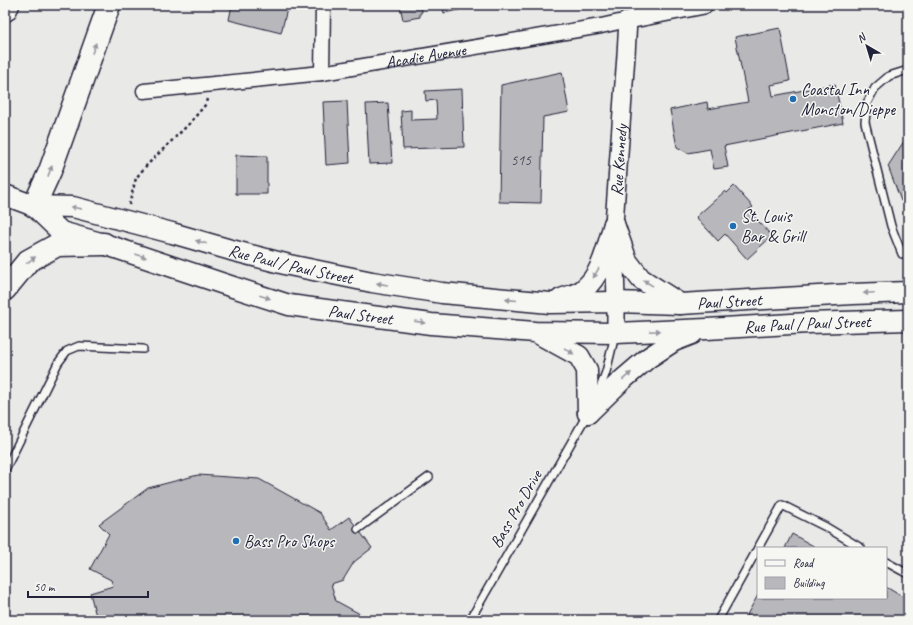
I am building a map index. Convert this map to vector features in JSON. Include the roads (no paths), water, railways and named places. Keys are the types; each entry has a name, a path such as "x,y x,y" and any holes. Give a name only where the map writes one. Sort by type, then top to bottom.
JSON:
{"highway":[{"path":"5,10 8,5"},
{"path":"34,206 50,171 109,5"},
{"path":"5,290 28,261 58,245 104,244"}],"main road":[{"path":"5,195 34,206"},
{"name":"Paul Street","path":"34,206 61,232 104,244 289,305 431,324 536,332 616,333 707,329"},
{"name":"Rue Paul / Paul Street","path":"34,206 73,207 231,250 372,282 442,293 550,303"},
{"path":"550,303 583,290 594,278 602,263 614,224"},
{"path":"614,224 628,261 641,279 680,304"},
{"name":"Paul Street","path":"550,303 616,302 680,304 908,292"},
{"name":"Rue Paul / Paul Street","path":"707,329 808,323 908,320"},
{"path":"588,413 620,382 648,358 674,341 707,329"},
{"path":"536,332 579,356 587,370 588,413"}],"street":[{"path":"322,73 323,5"},
{"name":"Acadie Avenue","path":"144,91 322,73 601,26 704,5"},
{"name":"Rue Kennedy","path":"616,333 614,224 628,20"}],"lane":[{"path":"902,254 891,226 865,122 867,104 875,88 889,76 908,70"},
{"name":"Bass Pro Drive","path":"470,620 599,392 616,333"},
{"path":"5,470 58,363 67,351 79,346 143,350"},
{"path":"358,529 429,477"},
{"path":"759,547 782,505 826,527 859,547"},
{"path":"718,620 757,550"},
{"path":"887,563 908,574"}],"place":[{"name":"Coastal Inn Moncton/Dieppe","path":"793,99"},
{"name":"St. Louis Bar & Grill","path":"733,226"},
{"name":"Bass Pro Shops","path":"236,541"}]}
